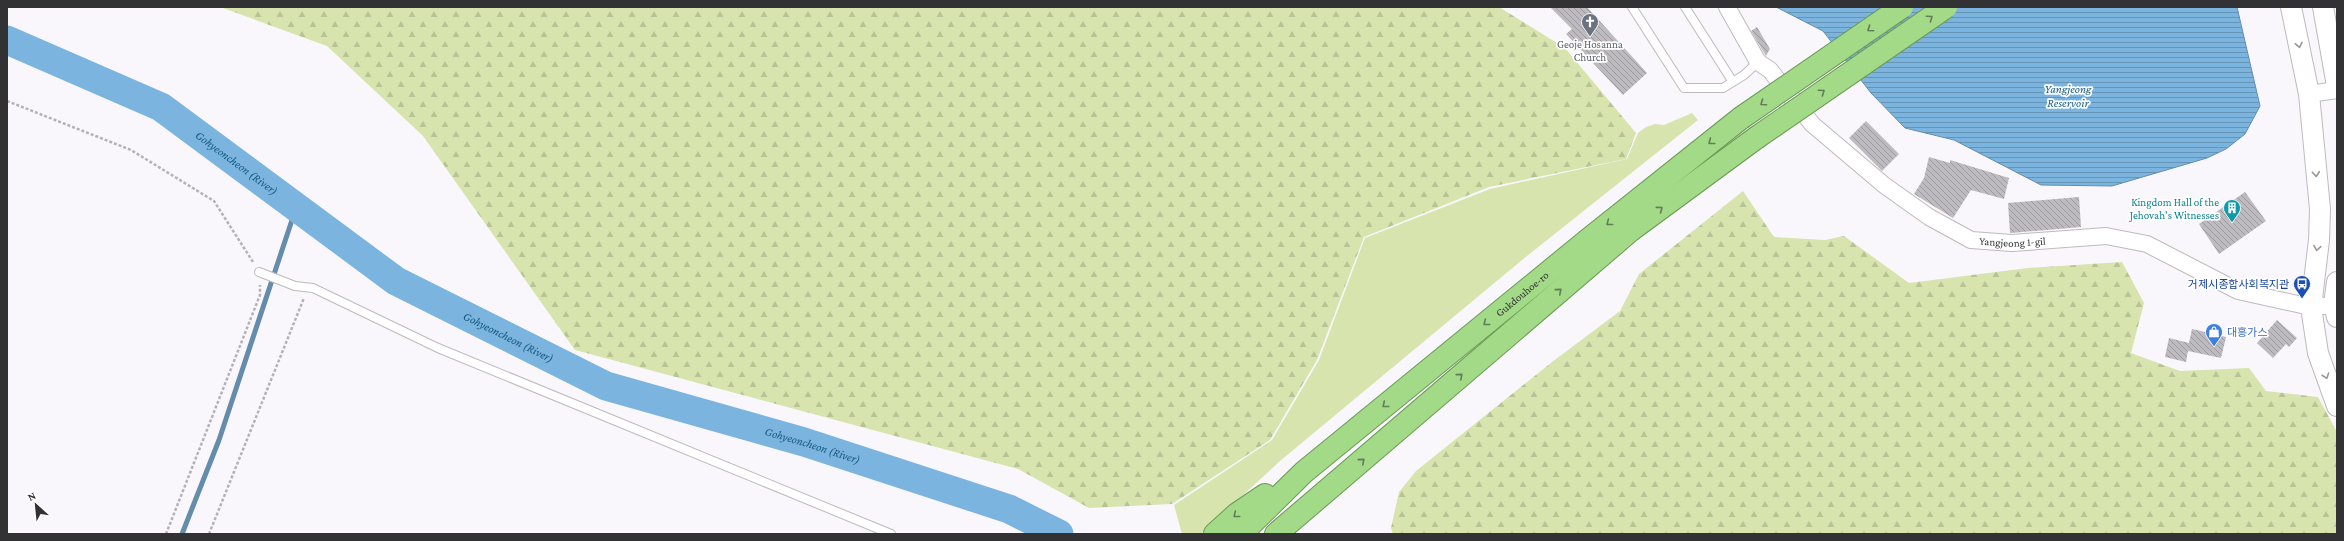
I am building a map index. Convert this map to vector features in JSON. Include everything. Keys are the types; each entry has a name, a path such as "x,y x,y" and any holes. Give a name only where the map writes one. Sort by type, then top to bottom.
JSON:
{"highway":[{"name":"Gukdouhoe-ro","path":"1304,472 1589,239 1741,118 1902,7"},
{"name":"Gukdouhoe-ro","path":"1333,487 1631,230 1756,138 1946,7"},
{"path":"1215,534 1237,514 1304,472"},
{"path":"1240,534 1304,472"},
{"path":"1276,534 1333,487"},
{"path":"1297,534 1333,487"}],"street":[{"name":"Yangjeong 1-gil","path":"1728,7 1758,62 1770,70 1812,124 1850,157 1929,217 1971,240 2012,243 2106,236 2147,244 2238,291 2336,311"},
{"path":"2291,7 2309,94 2320,209 2319,240 2311,307 2318,353 2337,406"},
{"path":"2323,7 2337,86"},
{"path":"2309,94 2337,90"},
{"path":"2336,311 2337,282"}],"lane":[{"path":"1632,7 1684,88 1723,88 1758,62"},
{"path":"1685,7 1733,82"},
{"path":"259,272 295,286 313,288 438,348 891,534"}],"path":[{"path":"7,101 131,150 214,201 259,272 260,295 166,534"},
{"path":"209,534 300,302 313,288"}],"green space":[{"path":"220,7 1499,7 1565,48 1636,133 1626,159 1489,187 1364,237 1317,360 1270,440 1172,504 1089,508 1018,469 575,350 423,136 327,46"},
{"path":"1692,113 1698,120 1527,256 1280,461 1201,534 1182,534 1174,505 1272,440 1319,360 1365,238 1490,189 1627,159 1638,133 1646,127 1655,124 1664,125"},
{"path":"1743,191 1774,237 1825,240 1844,236 1909,283 2028,268 2122,262 2144,303 2131,353 2180,371 2249,368 2266,391 2318,397 2337,432 2337,534 1393,534 1391,528 1399,492 1416,471 1552,362 1620,311 1639,274"}],"water":[{"name":"Yangjeong Reservoir","path":"1776,7 2237,7 2260,106 2245,134 2226,149 2207,158 2112,186 2041,185 1954,140 1905,128 1871,93 1823,31"}],"building":[{"path":"1550,7 1587,7 1647,73 1623,95 1566,34 1572,29"},
{"path":"1757,27 1770,49 1766,56 1751,31"},
{"path":"1866,121 1899,154 1882,171 1849,138"},
{"path":"1929,157 1950,163 1950,160 2009,178 2004,199 1971,190 1953,218 1914,194 1924,178"},
{"name":"Kingdom Hall of the Jehovah's Witnesses","path":"2245,192 2266,221 2219,254 2199,224"},
{"path":"2079,197 2081,227 2010,233 2008,203"},
{"path":"2277,320 2297,338 2289,347 2286,344 2273,358 2257,343"},
{"path":"2192,329 2226,337 2221,358 2188,351 2186,362 2165,357 2169,338 2189,343"}],"waterway":[{"name":"Gohyeoncheon (River)","path":"7,40 161,107 396,281 606,386 804,442 1009,509 1059,534"},
{"path":"182,534 219,440 296,208"}],"place":[{"name":"Geoje Hosanna Church","path":"1590,37"},
{"name":"Kingdom Hall of the Jehovah's Witnesses","path":"2232,223"},
{"name":"거제시종합사회복지관","path":"2302,299"},
{"name":"대흥가스","path":"2214,347"}]}
